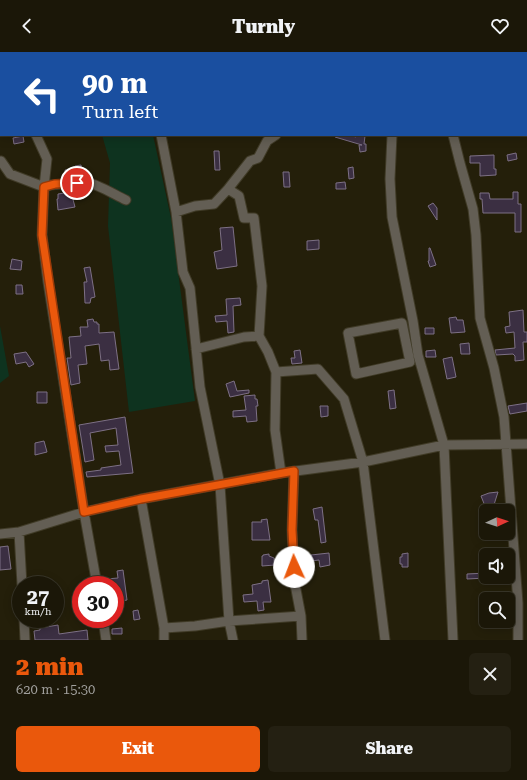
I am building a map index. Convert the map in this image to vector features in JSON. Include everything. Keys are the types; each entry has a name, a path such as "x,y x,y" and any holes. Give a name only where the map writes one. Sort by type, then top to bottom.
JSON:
{"street":[{"path":"36,136 47,159 42,235 84,512 95,576"},
{"path":"161,136 176,212 184,272 190,288 200,387 220,485 229,621 233,640"},
{"path":"176,212 195,206 214,204 228,189 250,160 258,158 267,141 274,136"},
{"path":"392,136 390,179 392,217 413,321 418,355 444,445 452,640"},
{"path":"453,136 473,209 476,235 480,318 494,368 504,417 518,603 518,640"},
{"path":"1,160 10,174 44,187 55,184 85,182 98,186 126,200"},
{"path":"228,189 239,196 244,218 254,218 262,286 259,336 268,352 276,372 275,430 281,473"},
{"path":"402,323 410,362 356,374 348,333 402,323"},
{"path":"196,349 244,337 259,336"},
{"path":"276,372 318,369 344,398 363,462 384,640"},
{"path":"0,534 19,532 84,512 141,499 281,473 363,462 444,445 527,444"},
{"path":"294,471 292,530 294,579 301,616 302,640"},
{"path":"141,499 164,628 164,640"},
{"path":"19,532 21,576"},
{"path":"164,628 195,626 229,621 301,616"},
{"path":"24,628 25,640"},
{"path":"104,628 106,640"}],"green space":[{"path":"102,136 153,136 171,218 195,401 129,412 108,226 110,163"},
{"path":"0,326 9,376 0,383"}],"building":[{"path":"23,136 24,142 14,144 13,138"},
{"path":"365,136 364,144 366,144 366,151 360,152 359,145 362,145 335,137"},
{"path":"214,151 219,151 220,170 215,170"},
{"path":"516,153 517,159 508,161 507,155"},
{"path":"494,155 494,169 496,169 496,175 480,176 480,163 470,163 470,156"},
{"path":"81,165 82,175 66,177 65,170 75,169 75,166"},
{"path":"353,167 354,178 349,179 348,168"},
{"path":"283,172 289,172 290,187 284,187"},
{"path":"345,182 346,189 336,189 336,183"},
{"path":"71,192 75,207 58,210 58,194"},
{"path":"513,192 518,192 518,204 521,204 521,232 515,232 515,213 483,213 482,199 480,199 480,193 489,193 490,199 513,199"},
{"path":"433,203 437,208 437,220 428,206"},
{"path":"233,227 237,266 217,269 214,252 222,250 220,228"},
{"path":"319,240 319,249 307,250 307,241"},
{"path":"429,248 436,265 430,267 428,261"},
{"path":"12,259 22,261 21,270 10,269"},
{"path":"90,267 95,297 91,298 90,303 85,303 84,282 87,282 84,268"},
{"path":"16,285 22,285 23,294 16,294"},
{"path":"240,298 241,305 233,306 234,332 228,333 227,321 216,322 215,316 227,315 226,299"},
{"path":"523,310 524,332 527,332 527,342 523,342 524,360 515,361 515,356 513,354 496,355 495,350 515,348 514,332 506,333 505,327 510,326 509,312"},
{"path":"456,317 457,320 463,320 465,332 451,333 449,318"},
{"path":"93,319 94,322 99,324 99,333 114,332 119,369 110,370 109,360 101,361 99,344 85,346 87,364 78,365 80,383 71,385 67,358 71,358 69,337 81,336 80,327 88,327 87,320"},
{"path":"425,328 434,328 434,334 425,334"},
{"path":"469,343 470,354 461,354 460,344"},
{"path":"300,350 302,363 292,364 291,358 295,358 294,351"},
{"path":"435,350 436,357 426,357 426,351"},
{"path":"26,352 34,364 29,367 26,362 16,364 14,354"},
{"path":"452,357 456,377 447,379 443,359"},
{"path":"234,381 237,391 249,390 249,393 230,397 226,384"},
{"path":"394,390 396,408 390,409 388,391"},
{"path":"37,392 47,392 47,403 37,403"},
{"path":"255,395 258,406 256,406 257,421 247,422 246,416 233,417 233,411 246,410 244,396"},
{"path":"527,403 527,411 510,414 508,406"},
{"path":"320,406 328,406 328,416 321,417"},
{"path":"125,417 133,473 87,477 86,472 121,465 119,451 106,452 105,446 118,445 116,428 90,433 94,460 85,462 79,425"},
{"path":"44,441 47,452 35,455 35,443"},
{"path":"498,492 494,504 484,504 481,496"},
{"path":"322,507 326,542 321,543 318,520 315,520 313,509"},
{"path":"267,519 270,540 252,540 252,522 262,522 261,520"},
{"path":"8,546 11,569 0,570 0,547"},
{"path":"329,553 330,565 320,567 319,560 311,561 311,555"},
{"path":"408,553 408,567 402,567 402,564 400,564 400,557 402,557 402,554"},
{"path":"269,554 269,556 274,558 275,565 262,566 262,556"},
{"path":"123,570 124,576 118,576 117,571"},
{"path":"479,573 479,578 467,579 467,574"},
{"path":"124,578 127,600 124,600"},
{"path":"268,580 271,602 263,602 264,610 258,611 257,601 244,602 243,595 253,594 252,585"},
{"path":"138,610 140,619 134,620 133,611"},
{"path":"40,628 58,628 59,634 87,630 88,640 35,640 34,631 40,630"},
{"path":"122,628 122,634 112,634 112,629"}],"route":[{"path":"77,183 55,184 44,187 42,235 84,512 141,499 294,471 292,530 294,567"}]}
